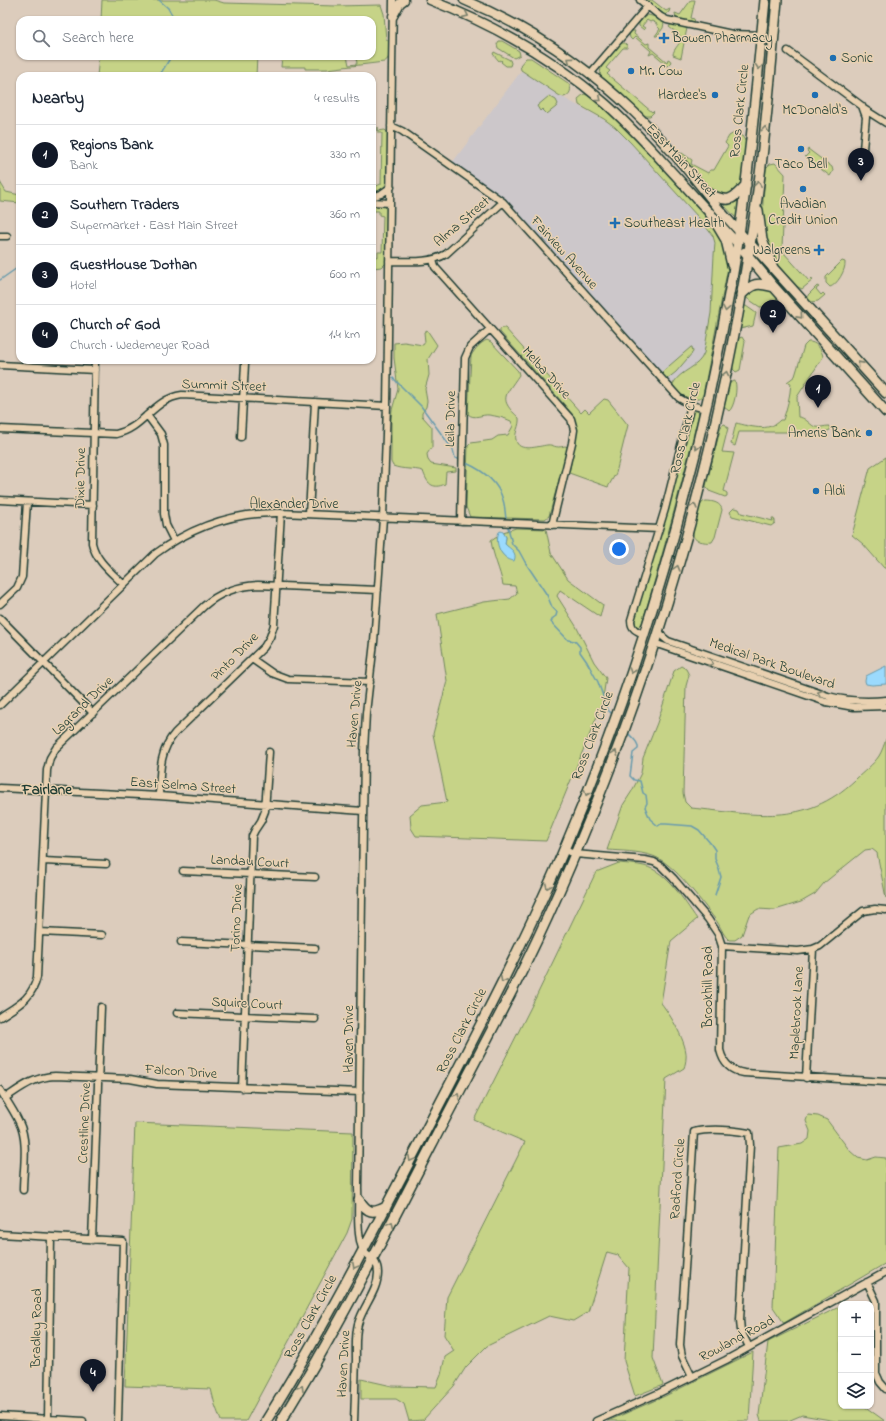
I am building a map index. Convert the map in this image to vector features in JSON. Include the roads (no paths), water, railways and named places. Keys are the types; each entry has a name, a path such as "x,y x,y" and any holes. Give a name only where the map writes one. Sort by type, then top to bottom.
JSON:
{"highway":[{"name":"Ross Clark Circle","path":"266,1421 317,1336 484,1018 523,939 564,850 612,727 648,622 672,541 706,409 733,271 746,185 765,0"},
{"name":"Ross Clark Circle","path":"281,1421 329,1339 373,1258 495,1023 534,944 575,854 611,764 652,648 684,544 717,412 741,295 756,201 777,0"},
{"path":"762,35 773,36"},
{"path":"757,84 769,86"},
{"path":"709,194 723,200 732,199 746,185"},
{"path":"756,201 762,240 773,268"},
{"path":"710,213 726,240 733,271"},
{"name":"East Main Street","path":"737,243 774,287 886,412"},
{"name":"East Main Street","path":"773,268 886,393"},
{"path":"741,295 749,287 756,284 774,287"},
{"path":"706,409 717,412"},
{"path":"648,622 652,648"},
{"path":"644,634 652,648"},
{"path":"523,939 534,944"},
{"path":"437,1108 448,1114"},
{"path":"359,1200 365,1208 371,1212 386,1207"}],"main road":[{"path":"393,16 400,3 404,0"},
{"name":"East Main Street","path":"430,0 465,14 501,32 529,48 572,77 606,104 626,123 737,243"},
{"name":"East Main Street","path":"464,0 508,21 562,53 590,74 634,112 709,194 714,202 773,268"},
{"path":"501,32 508,21"},
{"path":"572,77 582,77 590,74"},
{"path":"579,83 587,81 600,83"},
{"path":"654,152 665,156 672,153"}],"street":[{"name":"Haven Drive","path":"363,1250 360,1231 359,1200 363,811 365,733 383,518 387,406 393,0"},
{"path":"640,0 667,20 732,34 762,35"},
{"path":"590,74 648,6"},
{"path":"788,51 886,124"},
{"path":"863,149 866,116 864,109"},
{"name":"Fairview Avenue","path":"391,126 402,131 503,202 670,389 679,398 691,405 706,409"},
{"path":"376,196 391,187"},
{"path":"376,202 390,203"},
{"name":"Alma Street","path":"389,261 433,260 446,254 503,202"},
{"name":"Melba Drive","path":"433,260 435,267 568,415 573,424 574,430 572,443 552,525"},
{"name":"Leila Drive","path":"461,521 465,358 470,347 490,329"},
{"name":"Dixie Drive","path":"95,364 92,539 95,553 99,559 123,584"},
{"path":"241,437 245,364"},
{"path":"0,365 95,370"},
{"name":"Summit Street","path":"0,429 110,435 125,431 134,426 161,402 177,396 187,395 387,406"},
{"path":"309,514 315,402"},
{"path":"644,634 633,628 632,620 659,528 691,405"},
{"path":"146,415 158,430 164,442 164,514 166,525 174,541"},
{"path":"0,500 93,505"},
{"path":"0,604 17,588 22,577 27,502"},
{"name":"Alexander Drive","path":"0,705 155,554 174,541 200,527 228,518 254,514 281,513 552,525 659,528"},
{"name":"Pinto Drive","path":"159,796 162,756 168,742 175,733 252,659 266,644 272,633 277,586 281,513"},
{"name":"Lagrand Drive","path":"0,1017 20,1004 29,996 35,987 39,963 47,770 56,748 204,606 232,589 258,585 378,590"},
{"path":"0,618 93,713"},
{"name":"Medical Park Boulevard","path":"658,629 663,637 668,641 828,696 842,700 886,700"},
{"name":"Medical Park Boulevard","path":"652,648 826,702 854,707 886,706"},
{"path":"252,659 272,673 288,679 370,682"},
{"name":"Torino Drive","path":"242,1088 252,836 264,816 269,752"},
{"name":"East Selma Street","path":"0,788 159,796 363,811"},
{"name":"Brookhill Road","path":"564,850 575,854 654,862 661,866 673,878 708,919 718,934 722,946 720,1046 721,1054 730,1068 741,1073 886,1082"},
{"path":"43,861 106,864"},
{"name":"Landau Court","path":"183,871 315,877"},
{"path":"722,946 798,951 813,949 820,946 864,911 875,909 886,910"},
{"path":"40,932 102,935"},
{"path":"181,942 315,948"},
{"name":"Maplebrook Lane","path":"806,1078 813,949"},
{"name":"Crestline Drive","path":"92,1240 101,1007"},
{"name":"Squire Court","path":"177,1013 315,1019"},
{"name":"Falcon Drive","path":"5,1098 35,1080 44,1077 130,1079 157,1084 360,1092"},
{"path":"0,1090 20,1123 23,1135 23,1190"},
{"name":"Radford Circle","path":"692,1377 682,1356 680,1345 694,1132 704,1129 749,1133 750,1145 740,1320 741,1331 749,1347"},
{"path":"0,1234 123,1241 118,1421"},
{"name":"Bradley Road","path":"48,1419 51,1237"},
{"path":"363,1250 373,1258"},
{"name":"Haven Drive","path":"354,1421 357,1330 361,1315 377,1279 378,1268 373,1258"},
{"name":"Rowland Road","path":"596,1421 692,1377 886,1272"},
{"path":"868,1282 876,1301 876,1373 880,1382 886,1388"},
{"path":"0,1416 83,1421"}],"water":[{"path":"501,531 506,537 505,544 515,555 514,561 505,557 500,550 497,541 499,532"},
{"path":"886,666 886,684 866,684 866,676"}],"waterway":[{"path":"159,0 168,8 173,16"},
{"path":"162,72 169,60"},
{"path":"0,280 16,269"},
{"path":"393,378 421,406 453,450 455,458 458,459"},
{"path":"466,463 478,469 493,482 501,494 504,502 506,519"},
{"path":"508,527 512,544 519,551 547,595 552,607 557,612 556,616 551,622 568,640 575,641 580,647 580,652 598,682 608,710 612,714"},
{"path":"628,733 636,742 638,747 638,749 633,753 630,776 634,780 640,781 643,793 646,795 647,803 645,807 650,819 658,826 661,824 692,826 699,830 711,844 715,850 715,859 721,877 715,895"}],"place":[{"name":"Bowen Pharmacy","path":"664,38"},
{"name":"Sonic","path":"833,58"},
{"name":"Mr. Cow","path":"631,71"},
{"name":"Hardee's","path":"715,95"},
{"name":"McDonald's","path":"815,95"},
{"name":"Taco Bell","path":"801,149"},
{"name":"GuestHouse Dothan","path":"861,181"},
{"name":"Avadian Credit Union","path":"803,189"},
{"name":"Southeast Health","path":"615,223"},
{"name":"Walgreens","path":"819,250"},
{"name":"Southern Traders","path":"773,333"},
{"name":"Regions Bank","path":"818,408"},
{"name":"Ameris Bank","path":"869,433"},
{"name":"Aldi","path":"816,491"},
{"name":"Church of God","path":"93,1392"}],"district":[{"name":"Fairlane","path":"47,790"}]}
